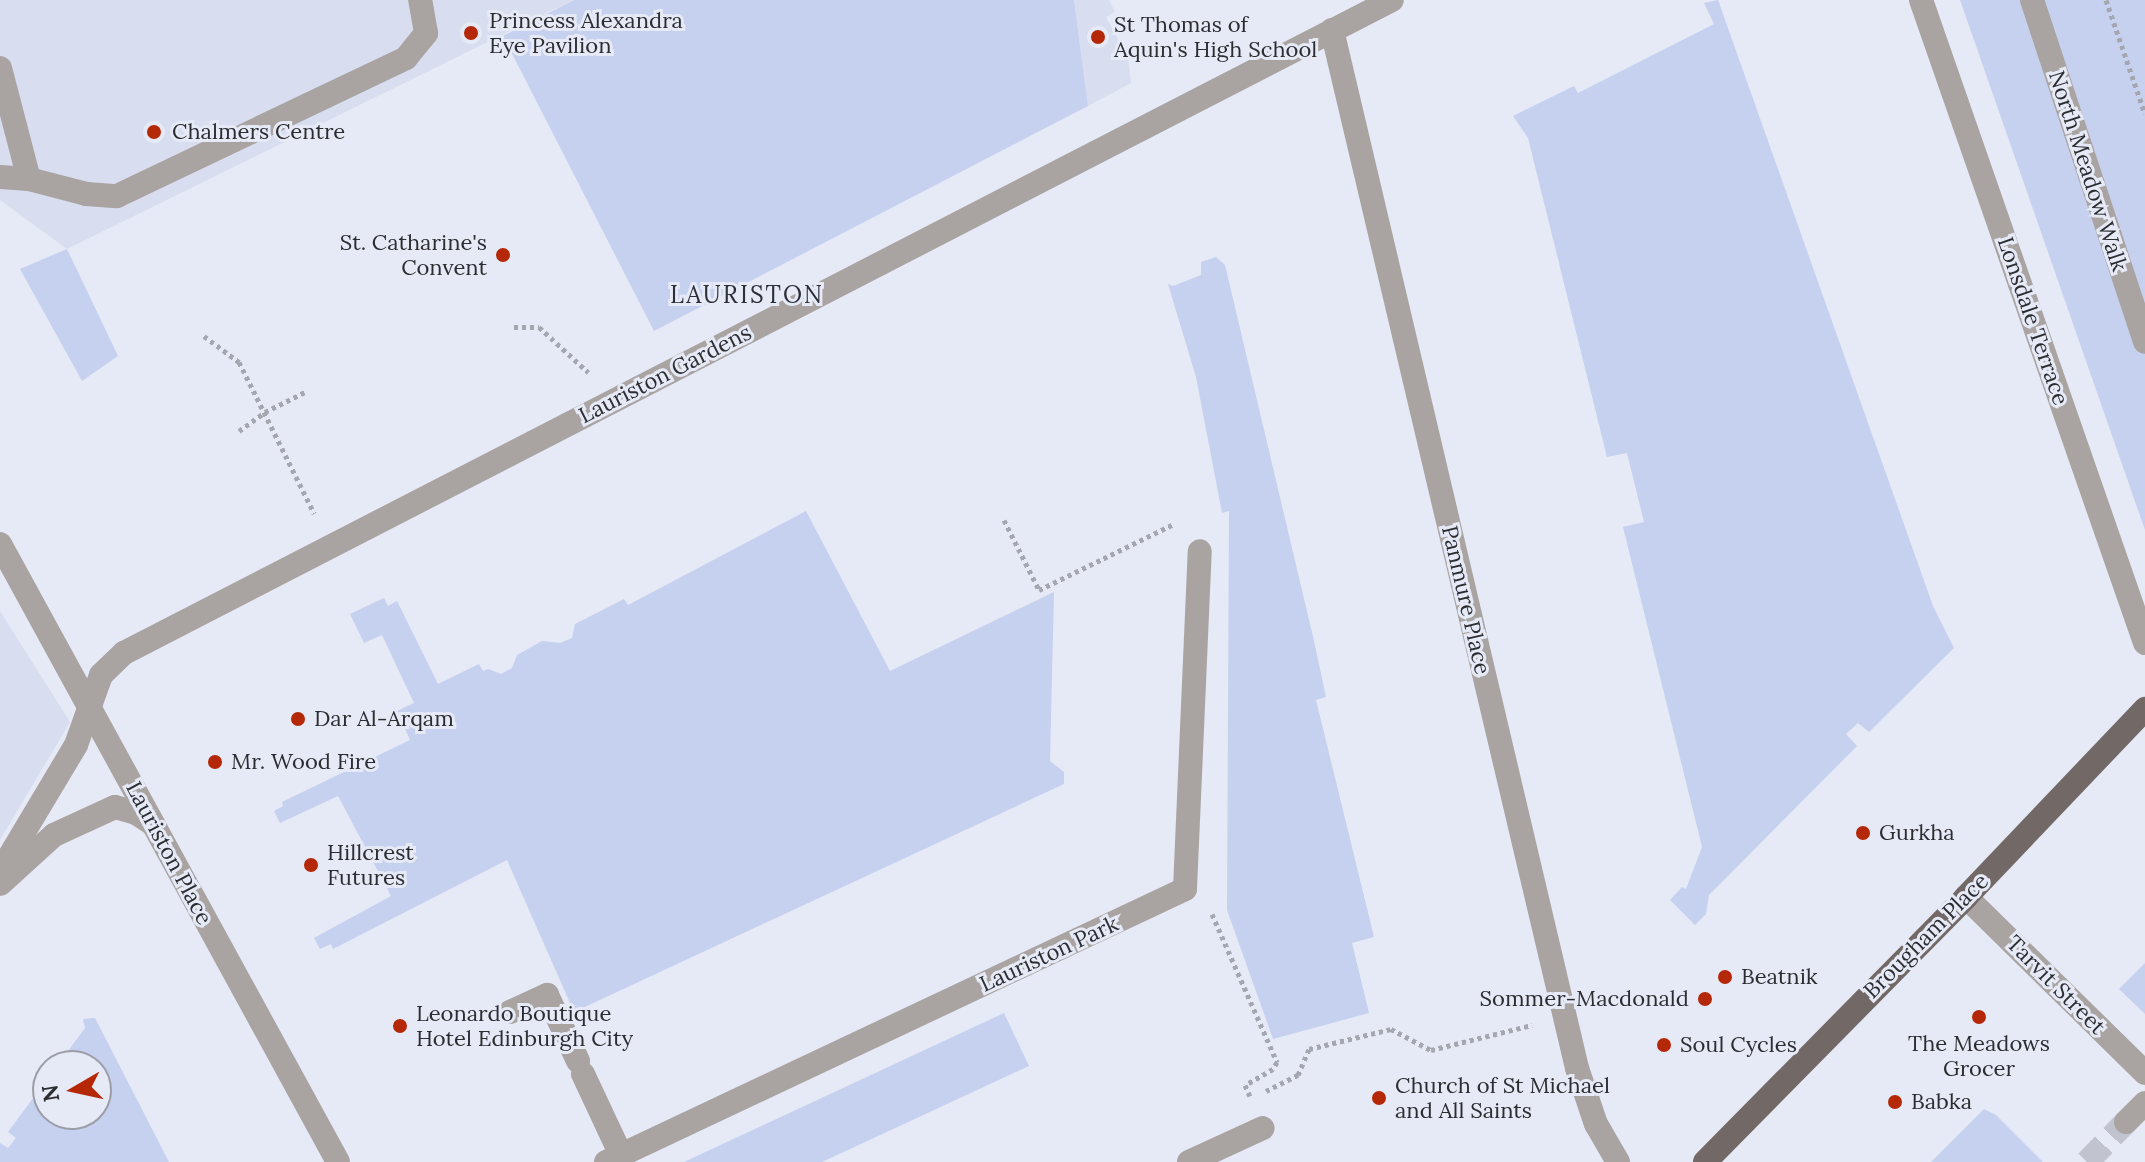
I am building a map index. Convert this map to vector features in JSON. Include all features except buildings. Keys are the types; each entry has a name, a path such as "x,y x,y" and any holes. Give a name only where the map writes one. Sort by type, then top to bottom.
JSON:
{"main road":[{"name":"Brougham Place","path":"1705,1162 1966,897 2145,709"}],"street":[{"name":"Lauriston Gardens","path":"0,872 76,745 101,675 124,653 1392,0"},
{"name":"Lonsdale Terrace","path":"1921,0 2145,643"},
{"name":"North Meadow Walk","path":"2032,0 2145,342"},
{"path":"0,177 29,179 86,194 117,196 406,58 426,33 422,1"},
{"name":"Panmure Place","path":"1332,30 1565,1017 1591,1113 1618,1162"},
{"path":"0,68 29,179"},
{"name":"Lauriston Place","path":"0,544 338,1162"},
{"path":"1185,889 1200,551"},
{"path":"0,884 54,835 115,807 136,813 153,824"},
{"name":"Lauriston Park","path":"614,1159 1185,889"},
{"name":"Tarvit Street","path":"1966,897 2145,1073"},
{"path":"510,1012 547,995 580,1068 614,1159"},
{"path":"2126,1122 2145,1103"},
{"path":"1189,1162 1263,1128"}],"path":[{"path":"2106,0 2145,114"},
{"path":"514,327 539,327 584,366 607,404"},
{"path":"204,336 239,362 331,545"},
{"path":"239,431 265,412 307,391"},
{"path":"1004,520 1039,590 1184,519"},
{"path":"1185,889 1215,917 1277,1062 1273,1069 1245,1085 1263,1128"},
{"path":"1251,1098 1298,1075 1309,1049 1391,1029 1431,1050 1565,1017"}],"shaded area":[{"name":"Chalmers Centre","path":"0,0 573,0 67,249 0,200"},
{"path":"574,0 1074,0 1088,106 654,331 503,36"},
{"name":"St Thomas of Aquin's High School","path":"1074,0 1109,0 1115,12 1106,17 1128,58 1131,83 1088,106"},
{"path":"1718,0 1933,606 1954,648 1869,732 1858,723 1846,734 1857,746 1709,895 1706,914 1695,925 1670,900 1682,887 1686,889 1702,847 1623,527 1644,522 1627,453 1607,457 1528,138 1513,116 1574,86 1578,93 1714,24 1704,3"},
{"path":"1960,0 2145,0 2145,530"},
{"path":"67,249 118,356 82,381 20,269"},
{"path":"1216,257 1225,265 1314,641 1326,697 1316,700 1374,937 1352,943 1369,1013 1273,1039 1227,910 1229,511 1222,513 1196,377 1168,284 1173,286 1201,275 1201,262"},
{"path":"806,511 890,671 1054,592 1050,761 1064,772 1064,784 574,1012 507,860 333,949 331,944 320,949 314,938 391,896 338,796 280,823 274,811 283,806 282,802 410,740 397,711 414,703 382,635 364,643 350,614 384,598 388,606 397,601 438,684 479,664 483,671 488,669 501,674 512,668 517,655 542,641 560,643 572,638 575,624 624,599 628,605"},
{"path":"0,611 70,722 0,840"},
{"path":"2145,963 2145,1014 2119,989"},
{"path":"1004,1013 1029,1066 822,1162 684,1162"},
{"path":"95,1018 111,1050 69,1050 85,1028 83,1019"},
{"path":"112,1051 169,1162 0,1162 0,1143 8,1148 16,1138 8,1132 32,1100 32,1130 112,1130"},
{"path":"1984,1109 1996,1115 2043,1162 1931,1162"}],"tunnel":[{"path":"2087,1162 2126,1122"}],"place":[{"name":"Princess Alexandra Eye Pavilion","path":"471,33"},
{"name":"St Thomas of Aquin's High School","path":"1098,37"},
{"name":"Chalmers Centre","path":"154,132"},
{"name":"St. Catharine's Convent","path":"503,255"},
{"name":"Dar Al-Arqam","path":"298,719"},
{"name":"Mr. Wood Fire","path":"215,762"},
{"name":"Gurkha","path":"1863,833"},
{"name":"Hillcrest Futures","path":"311,865"},
{"name":"Beatnik","path":"1725,977"},
{"name":"Sommer-Macdonald","path":"1705,999"},
{"name":"The Meadows Grocer","path":"1979,1017"},
{"name":"Leonardo Boutique Hotel Edinburgh City","path":"400,1026"},
{"name":"Soul Cycles","path":"1664,1045"},
{"name":"Church of St Michael and All Saints","path":"1379,1098"},
{"name":"Babka","path":"1895,1102"}],"district":[{"name":"LAURISTON","path":"747,295"}]}
